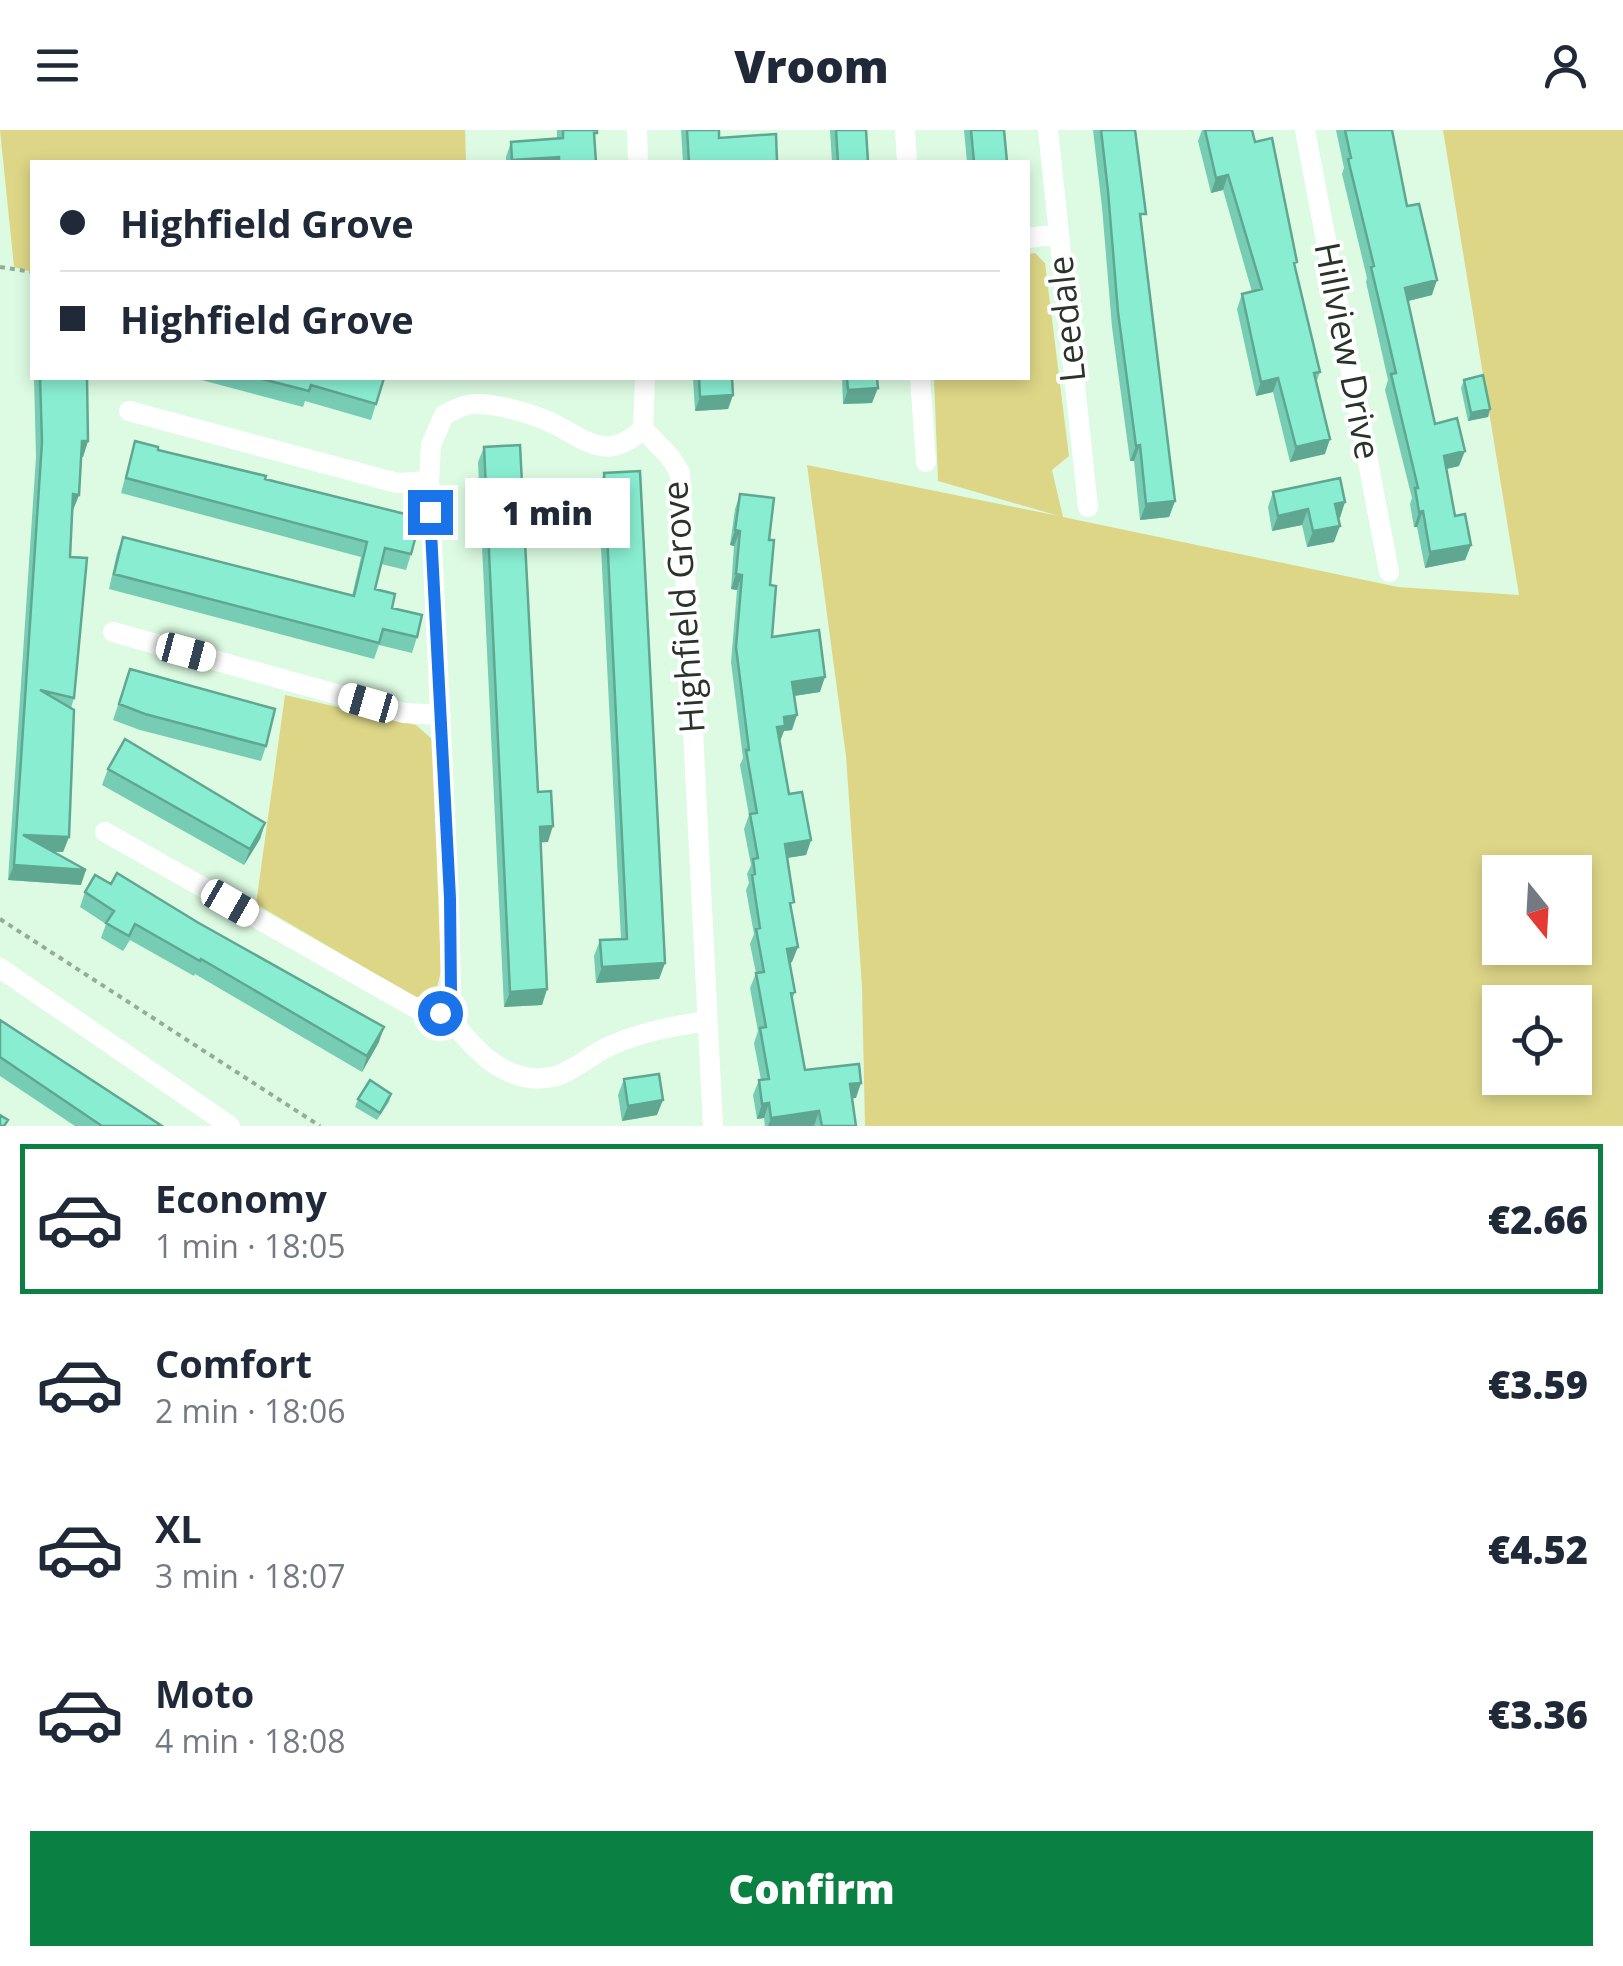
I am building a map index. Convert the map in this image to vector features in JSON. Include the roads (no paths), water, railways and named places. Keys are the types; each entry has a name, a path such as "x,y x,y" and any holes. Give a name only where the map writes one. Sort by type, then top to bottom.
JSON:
{"street":[{"path":"637,130 638,160"},
{"path":"905,130 907,160"},
{"name":"Leedale","path":"1048,130 1088,507"},
{"name":"Hillview Drive","path":"1305,130 1390,572"},
{"path":"1030,238 1058,234"},
{"path":"644,429 645,380"},
{"path":"920,380 926,462"},
{"name":"Highfield Grove","path":"448,1014 450,898 430,446 444,415 472,403 521,412 556,425 585,444 627,444 644,429 680,473 713,1126"},
{"path":"129,412 397,483 429,480"},
{"path":"113,632 404,713 441,714"},
{"path":"105,832 419,1010 448,1014 471,1046 493,1065 535,1077 554,1077 634,1036 707,1021"},
{"path":"0,968 230,1126"}]}
